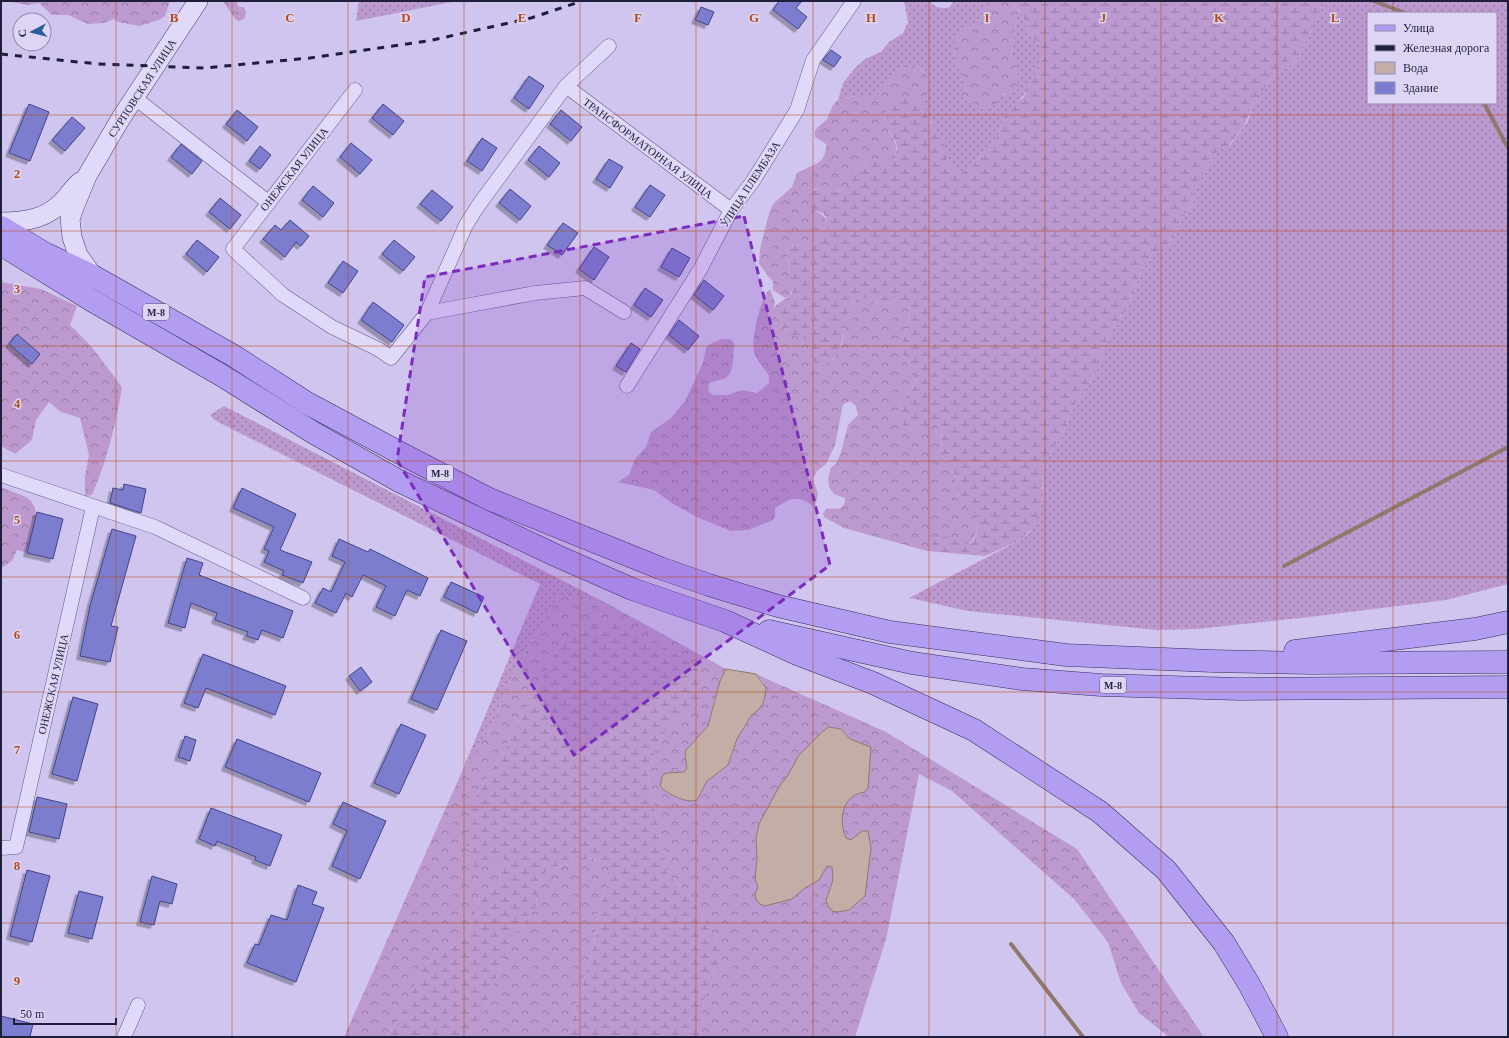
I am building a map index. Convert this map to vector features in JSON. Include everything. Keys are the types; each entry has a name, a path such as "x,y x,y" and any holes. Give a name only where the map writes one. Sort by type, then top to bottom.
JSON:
{"main road":[{"name":"СУРПОВСКАЯ УЛИЦА","path":"87,176 135,98 198,1"},
{"path":"1,222 21,222 35,219 49,212 65,200 75,186 87,176"},
{"path":"87,176 70,219 72,237 78,256 93,276"},
{"name":"М-8","path":"1,227 46,254 93,276 234,356 308,403 482,495 590,540 709,585 778,606 898,633 1066,655 1212,661 1508,662"},
{"name":"М-8","path":"5,248 91,300 221,374 314,433 399,481 556,556 625,586 724,621 912,663 1022,679 1101,685 1239,688 1508,687"},
{"path":"724,621 797,654 872,683 974,730 1100,812 1166,870 1208,922 1249,984 1277,1037"},
{"name":"М-8","path":"1212,661 1475,629 1508,622"}],"street":[{"name":"УЛИЦА ПЛЕМБАЗА","path":"627,386 701,268 731,210 754,182 797,110 813,60 854,1"},
{"path":"427,313 466,225 478,206 566,86 609,46"},
{"name":"ТРАНСФОРМАТОРНАЯ УЛИЦА","path":"566,86 731,210"},
{"name":"ОНЕЖСКАЯ УЛИЦА","path":"356,90 233,249 283,295 332,327 378,349 391,358 427,313"},
{"path":"135,98 268,202"},
{"path":"427,313 535,293 585,288 624,312"},
{"path":"1,475 155,527 303,598"},
{"name":"ОНЕЖСКАЯ УЛИЦА","path":"1,848 16,847 93,507"},
{"path":"124,1037 138,1005"}],"highlighted area":[{"path":"744,216 830,565 574,755 397,460 425,277"}],"green space":[{"path":"6,1 170,1 165,16 161,19 140,26 118,22 114,19 104,23 88,24 68,15 52,15 52,12 49,12 39,3 28,5"},
{"path":"223,1 236,1 239,7 244,7 246,12 245,18 240,21 236,20"},
{"path":"359,1 457,1 356,21"},
{"path":"904,1 930,1 936,7 944,8 950,7 953,1 988,1 981,19 963,32 955,42 954,55 963,75 965,99 970,102 998,101 1002,93 1006,95 1017,67 1011,55 1018,11 1023,15 1030,36 1041,45 1041,60 1027,91 1003,120 998,135 968,170 961,172 954,170 949,165 942,137 933,126 926,111 919,101 924,97 929,81 922,70 890,79 881,92 875,96 853,96 838,100 843,83 856,67 865,59 881,52 889,42 903,33 908,22"},
{"path":"988,1 1013,1 1013,5 1018,11 1011,55 1017,67 1019,78 1017,88 1011,94 1002,93 996,105 987,108 974,105 962,95 963,76 953,51 956,38 964,30 981,19"},
{"path":"1013,1 1325,1 1296,63 1278,73 1269,81 1252,108 1244,126 1228,146 1222,147 1205,169 1194,192 1193,205 1184,214 1168,245 1157,252 1143,268 1127,309 1109,335 1102,350 1103,359 1101,366 1093,375 1073,407 1061,438 1052,449 1042,468 1043,501 1034,527 1020,540 985,556 927,551 935,539 945,537 970,544 976,534 978,522 976,514 970,513 968,509 958,501 956,475 950,470 943,459 941,447 941,426 934,425 908,429 901,423 898,417 897,411 899,406 916,383 913,373 902,351 903,339 909,319 906,302 897,301 885,304 865,298 857,298 851,306 840,347 836,355 830,362 820,366 814,361 810,342 791,334 777,321 773,309 791,295 792,292 787,251 788,246 815,243 824,236 827,231 825,216 822,213 810,208 807,194 811,191 819,189 840,191 847,187 854,173 859,167 867,163 895,157 897,149 896,142 885,124 886,109 891,103 898,99 912,98 919,101 925,109 932,125 942,137 950,166 960,171 968,170 998,135 1003,120 1010,107 1023,98 1041,60 1041,45 1030,36 1023,15 1013,5"},
{"path":"1325,1 1508,1 1508,584 1446,600 1197,629 1157,630 968,611 909,598 1020,540 1030,532 1041,507 1043,486 1042,468 1052,449 1061,438 1073,407 1103,359 1102,350 1109,335 1127,309 1143,268 1157,252 1168,245 1184,214 1193,205 1194,192 1205,169 1222,147 1229,146 1248,121 1252,108 1269,81 1278,73 1296,63"},
{"path":"908,67 915,68 926,75 929,85 925,96 919,101 912,98 886,109 885,123 894,140 896,148 895,158 886,161 867,163 859,167 854,172 850,183 843,190 833,191 813,189 816,212 824,216 828,224 827,233 822,240 818,242 806,245 788,246 787,252 792,290 790,296 785,298 773,290 773,282 759,264 760,249 770,210 774,203 792,187 797,173 817,163 824,156 826,144 815,137 815,130 827,119 833,105 838,100 853,96 875,96 898,71"},
{"path":"1,282 41,289 77,306 70,325 91,346 122,387 110,442 92,495 85,496 85,476 89,455 80,418 61,412 49,402 36,420 32,440 15,454 1,446"},
{"path":"770,289 775,303 773,309 786,330 810,342 813,355 833,360 842,344 848,310 857,298 865,298 885,304 897,301 906,302 909,319 903,339 902,351 913,373 916,383 899,405 908,429 934,425 941,426 941,447 943,459 950,470 956,475 958,501 968,507 976,515 978,522 977,530 969,544 945,537 935,539 927,551 844,528 824,517 823,513 826,509 842,507 845,502 845,498 834,494 829,487 828,478 831,468 837,462 841,452 848,425 858,415 856,406 850,401 843,404 835,445 826,464 817,471 813,479 818,494 815,506 802,500 790,500 775,508 775,516 773,520 748,530 731,531 699,518 673,504 654,490 618,482 629,475 635,459 646,447 651,432 670,419 685,401 703,363 706,348 710,344 722,339 730,339 734,343 733,362 730,374 726,378 709,383 708,391 713,395 728,395 742,390 757,393 769,383 769,376 757,358 753,346 757,319 766,294"},
{"path":"224,406 608,604 559,595 515,671 492,725 460,776 540,584 214,420 210,415"},
{"path":"1,487 27,498 35,509 36,516 34,531 27,553 17,550 12,561 1,568"},
{"path":"559,595 608,604 726,669 720,681 708,726 686,750 685,754 687,768 684,772 665,773 662,777 660,786 667,792 677,798 688,801 697,800 706,781 728,765 737,739 764,683 756,674 886,732 1077,849 1204,1037 1169,1037 1139,1013 1121,983 1108,942 1074,899 952,791 919,774 886,939 855,1037 701,1037 704,999 723,953 692,898 668,874 647,770 669,723 700,707 564,638 499,759 473,800 504,858 498,885 480,897 474,921 461,941 423,966 403,1013 386,1037 344,1037 460,776 492,725 515,671"},
{"path":"616,618 698,668 700,707 669,723 647,770 668,874 692,898 723,953 704,999 701,1037 567,1037 596,937 598,909 608,883 608,863 589,858 570,864 551,867 538,880 536,906 512,937 482,1018 465,1037 386,1037 403,1013 423,966 461,941 474,921 480,897 498,885 504,858 475,868 465,841 473,800 499,759 564,638"},
{"path":"589,858 608,863 608,883 598,909 596,937 567,1037 465,1037 482,1018 512,937 536,906 537,880 551,867 570,864"}],"water":[{"path":"726,669 756,674 766,688 764,701 760,708 751,716 737,739 728,765 707,781 697,800 688,801 672,795 663,789 660,786 662,777 665,773 684,772 687,768 685,754 686,750 708,726 720,681"},
{"path":"829,727 841,729 850,739 871,747 868,788 865,792 857,794 851,798 844,809 842,816 842,823 846,838 851,840 862,831 868,831 871,848 865,896 849,910 837,912 832,911 826,900 833,880 832,867 827,866 819,880 805,888 792,899 765,906 756,900 755,894 758,887 755,879 757,858 756,838 759,824 779,787 788,775 799,755"}],"building":[{"path":"779,1 802,1 796,8 807,17 798,29 773,10"},
{"path":"701,7 714,12 708,25 695,20"},
{"path":"831,50 841,57 834,67 823,60"},
{"path":"529,76 544,86 529,109 514,98"},
{"path":"29,104 49,112 30,161 9,153"},
{"path":"383,104 404,121 393,135 372,118"},
{"path":"237,110 258,127 247,141 226,124"},
{"path":"561,110 582,127 571,141 550,124"},
{"path":"72,117 85,128 65,151 52,140"},
{"path":"482,138 497,148 482,171 467,161"},
{"path":"351,143 372,160 360,174 340,157"},
{"path":"181,144 202,161 192,174 171,157"},
{"path":"260,146 271,155 260,169 249,161"},
{"path":"539,146 560,163 549,177 528,160"},
{"path":"609,159 623,167 610,188 596,179"},
{"path":"650,185 665,195 650,217 635,207"},
{"path":"313,186 334,203 323,217 302,200"},
{"path":"510,189 531,206 520,220 499,203"},
{"path":"432,190 453,207 441,221 420,204"},
{"path":"220,198 241,215 230,229 209,212"},
{"path":"290,220 309,236 301,246 296,242 285,257 263,239 275,225 281,230"},
{"path":"563,223 578,233 562,255 547,245"},
{"path":"197,240 219,257 207,272 186,254"},
{"path":"394,240 415,257 403,271 382,254"},
{"path":"594,247 609,257 594,280 579,269"},
{"path":"672,248 690,258 679,277 661,267"},
{"path":"343,261 358,271 343,293 328,283"},
{"path":"704,280 724,296 713,310 694,295"},
{"path":"645,288 663,300 651,317 634,305"},
{"path":"373,302 404,325 392,342 361,320"},
{"path":"679,320 699,336 688,350 669,335"},
{"path":"17,334 40,354 32,364 9,344"},
{"path":"631,343 640,349 626,372 616,366"},
{"path":"124,484 146,489 141,513 110,503 113,488 123,490"},
{"path":"242,488 296,514 280,550 312,562 303,583 282,575 284,571 264,562 269,551 264,549 274,527 233,508"},
{"path":"37,512 63,519 53,559 27,553"},
{"path":"112,529 136,536 111,626 118,627 110,662 80,656 90,606"},
{"path":"339,539 368,552 370,549 428,578 420,596 407,590 395,616 376,607 386,586 363,575 352,597 346,593 336,613 315,603 323,588 331,592 345,562 332,556"},
{"path":"187,558 203,563 199,575 293,611 283,638 262,630 258,640 246,636 248,632 215,620 217,613 191,603 185,628 168,623"},
{"path":"451,582 484,597 477,613 444,597"},
{"path":"441,630 467,641 437,710 411,699"},
{"path":"203,654 286,686 275,715 206,688 198,708 184,703"},
{"path":"361,667 372,682 360,691 349,676"},
{"path":"73,697 98,704 77,781 52,774"},
{"path":"401,724 426,735 399,794 374,783"},
{"path":"185,736 196,740 190,761 178,757"},
{"path":"237,739 321,773 309,802 225,767"},
{"path":"37,797 67,804 59,839 29,832"},
{"path":"343,802 386,821 360,879 332,866 347,831 333,824"},
{"path":"211,808 282,835 270,866 255,860 256,857 217,841 215,846 199,839"},
{"path":"27,870 50,876 32,942 10,936"},
{"path":"152,876 177,884 172,904 160,901 154,925 140,922"},
{"path":"298,885 317,892 312,904 324,908 296,982 247,963 255,944 259,945 271,915 287,920"},
{"path":"79,891 103,897 92,939 68,933"},
{"path":"1,1016 33,1024 30,1037 1,1037"}],"waterway":[{"path":"1374,1 1402,12"},
{"path":"1485,104 1508,148"},
{"path":"1284,566 1508,447"},
{"path":"1011,944 1083,1037"}],"railway":[{"path":"1,54 98,64 204,68 310,58 428,41 531,18 582,1"}]}
